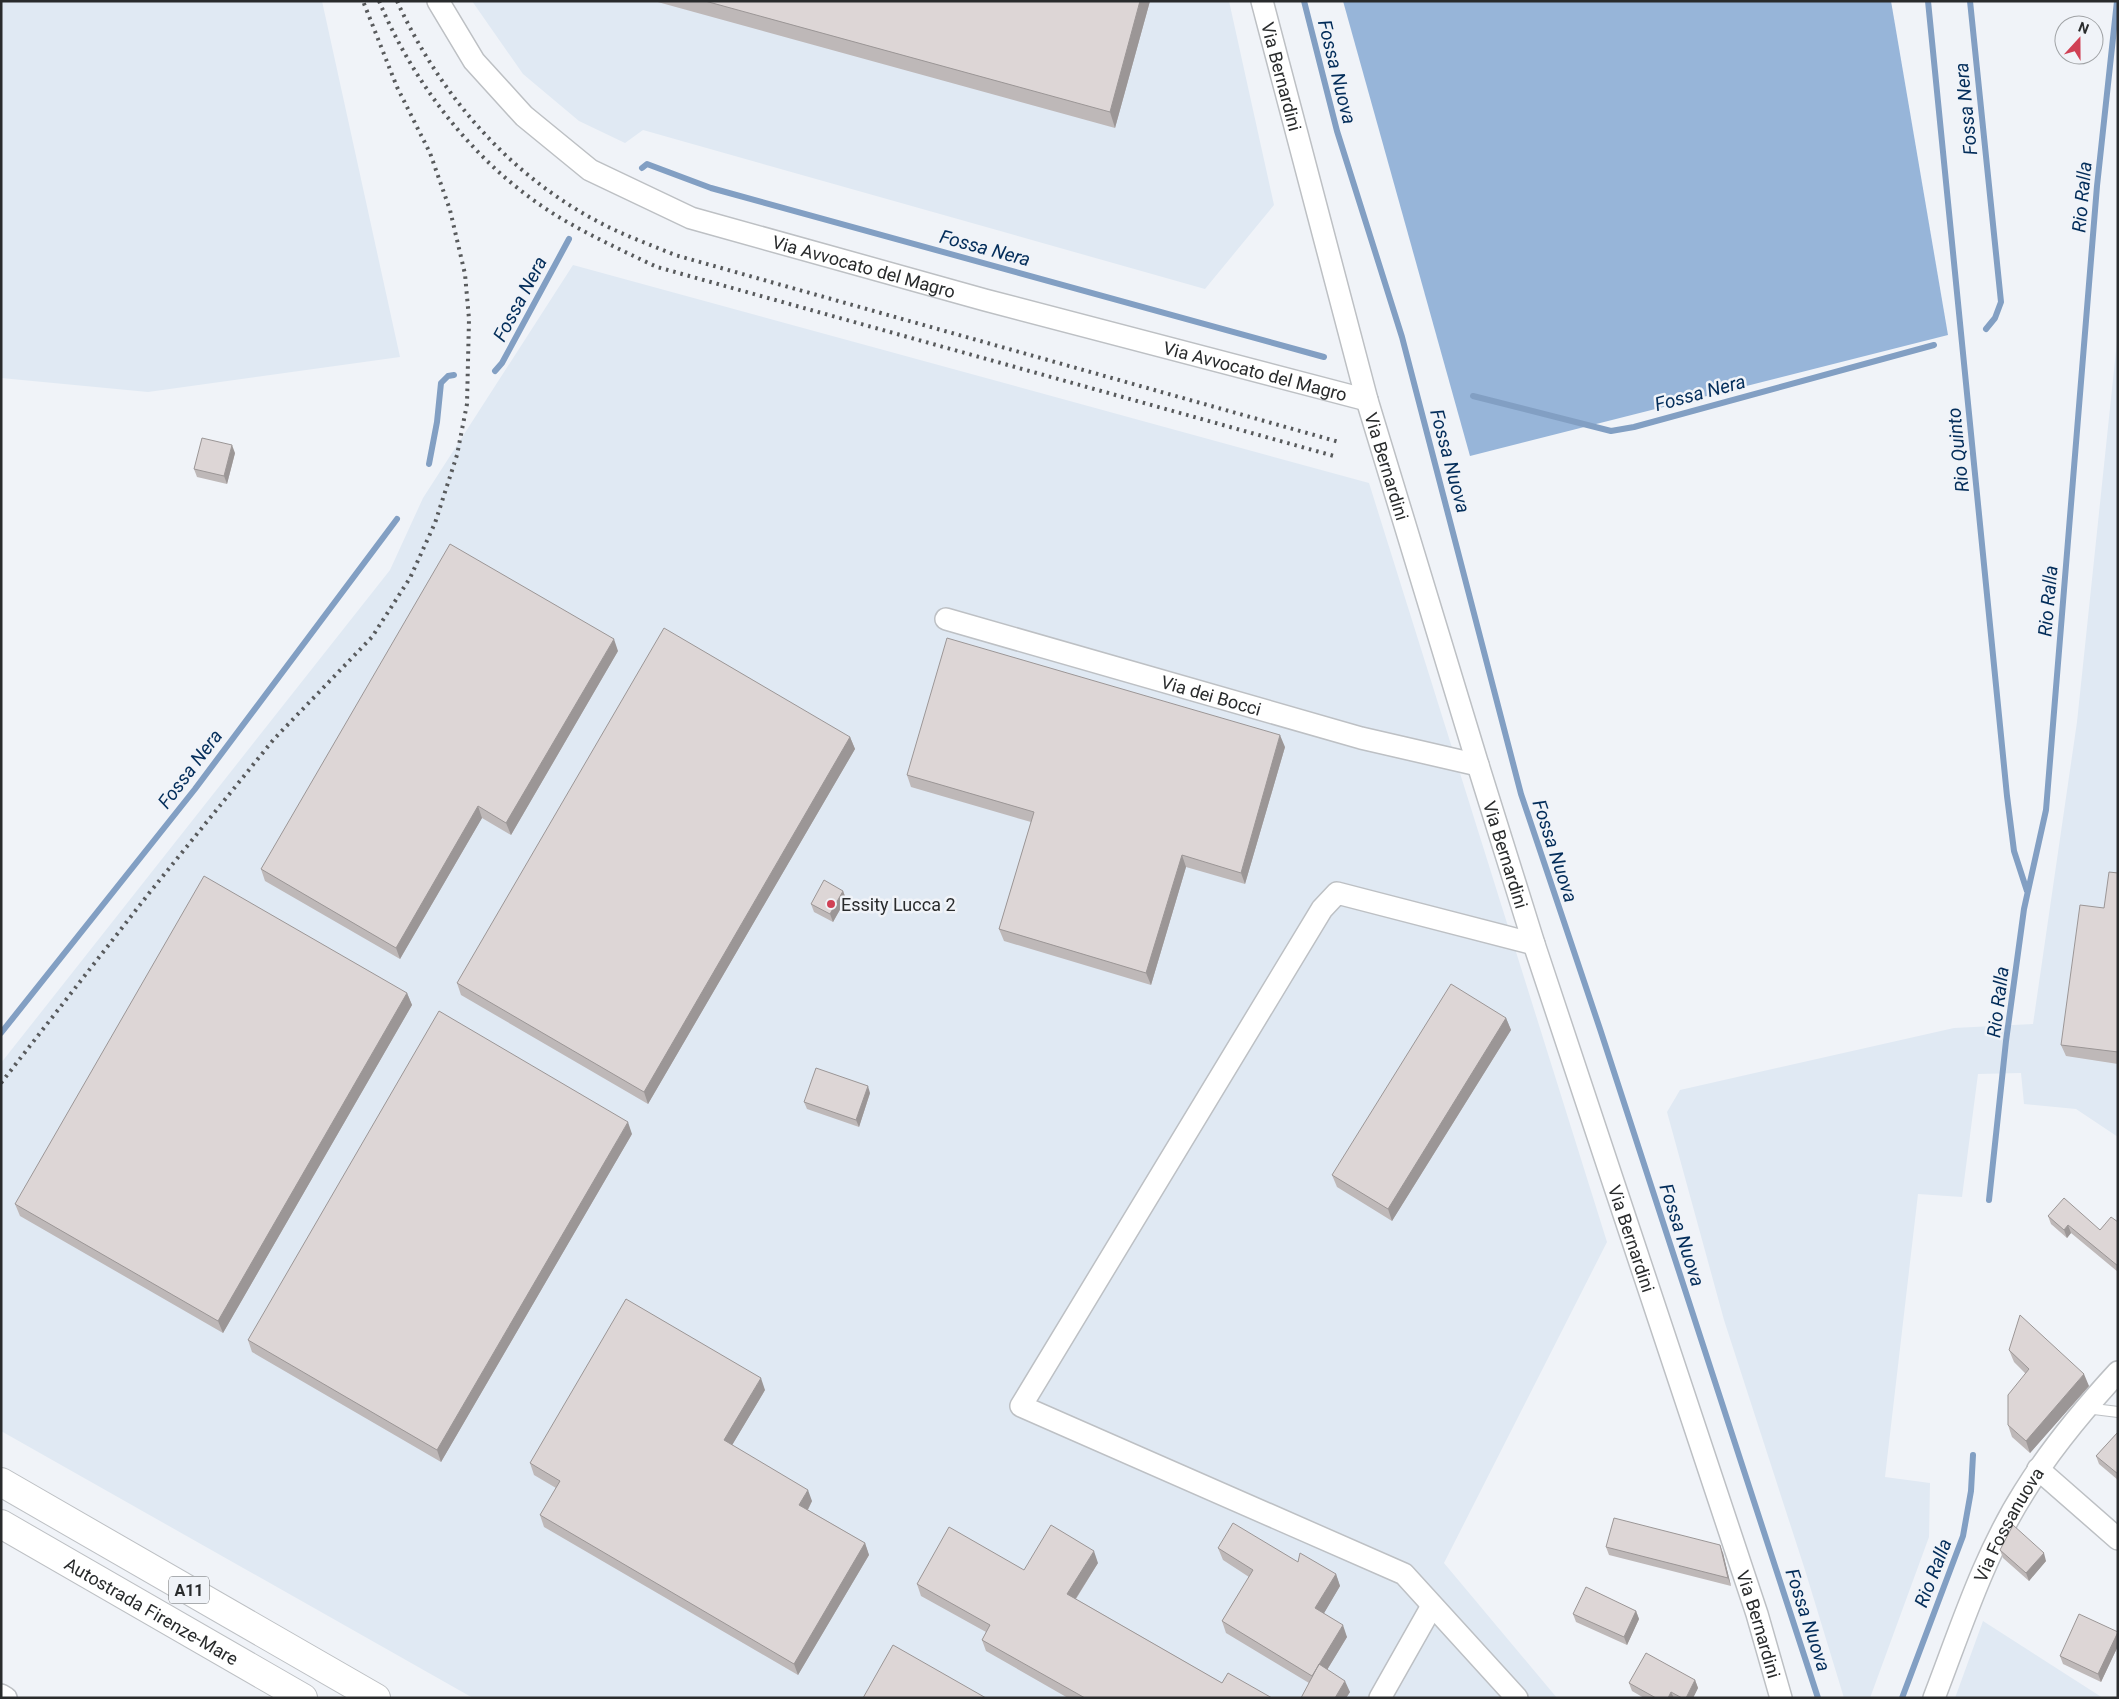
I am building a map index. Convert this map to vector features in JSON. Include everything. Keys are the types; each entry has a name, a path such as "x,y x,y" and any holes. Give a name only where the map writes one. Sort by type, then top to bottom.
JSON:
{"highway":[{"name":"Autostrada Firenze-Mare","path":"1,1482 376,1698"},
{"name":"Autostrada Firenze-Mare","path":"1,1524 303,1698"}],"street":[{"name":"Via Avvocato del Magro","path":"438,1 474,61 524,116 590,170 691,218 985,300 1367,400"},
{"name":"Via Bernardini","path":"1262,1 1367,400 1478,766 1534,944 1757,1614 1781,1698"},
{"name":"Via dei Bocci","path":"946,619 1361,738 1478,766"},
{"path":"1517,1698 1404,1574 1021,1406 1322,909 1337,893 1534,944"},
{"name":"Via Fossanuova","path":"1934,1698 1992,1552 2023,1493 2038,1469 2085,1408 2118,1372"},
{"path":"2038,1469 2118,1539"},
{"path":"1380,1698 1432,1606"},
{"path":"1,1695 6,1698"}],"lane":[{"path":"2085,1408 2118,1412"}],"shaded area":[{"path":"1,1 322,1 400,357 148,392 1,378"},
{"path":"472,1 1229,1 1274,205 1205,289 643,130 625,143 579,121 523,74"},
{"path":"1343,1 1891,1 1948,335 1470,456"},
{"path":"573,265 1369,483 1607,1242 1444,1563 1557,1698 473,1698 1,1431 1,1063 390,570 423,498"},
{"path":"2118,332 2118,1137 2076,1109 2024,1104 2021,1073 1978,1074 1962,1197 1918,1194 1885,1477 1930,1483 1929,1537 1870,1698 1844,1698 1805,1570 1724,1320 1667,1112 1680,1090 1954,1028 2033,1024 2077,722"},
{"path":"1983,1621 2103,1698 1955,1698"}],"building":[{"path":"705,1 1140,1 1110,112"},
{"path":"202,438 232,445 224,476 194,469"},
{"path":"450,544 614,639 506,823 478,806 396,948 261,869"},
{"path":"664,628 850,737 644,1092 457,983"},
{"path":"947,638 1280,735 1241,873 1182,855 1146,973 999,929 1034,812 907,775"},
{"path":"2109,872 2118,873 2118,1052 2061,1045 2080,905 2104,908"},
{"path":"204,876 407,993 218,1321 15,1204"},
{"path":"824,880 843,891 830,914 811,904"},
{"path":"1451,984 1506,1018 1388,1209 1332,1175"},
{"path":"439,1011 628,1122 437,1450 248,1340"},
{"path":"816,1068 868,1086 856,1120 804,1102"},
{"path":"2064,1198 2100,1230 2111,1217 2118,1222 2118,1266 2068,1225 2064,1230 2048,1216"},
{"path":"626,1299 761,1378 724,1440 808,1490 799,1505 865,1543 794,1664 540,1515 560,1481 530,1463"},
{"path":"2020,1315 2084,1374 2026,1441 2008,1425 2008,1395 2029,1369 2009,1350"},
{"path":"2118,1432 2118,1474 2096,1456"},
{"path":"1614,1518 1720,1545 1728,1578 1606,1547"},
{"path":"1233,1523 1298,1562 1300,1553 1336,1574 1315,1608 1343,1625 1312,1676 1222,1621 1253,1570 1218,1548"},
{"path":"1051,1525 1094,1551 1067,1594 1222,1683 1228,1673 1272,1698 1085,1698 982,1640 990,1625 917,1584 949,1527 1024,1570"},
{"path":"2013,1525 2044,1553 2026,1573 2000,1550"},
{"path":"1586,1587 1636,1611 1624,1637 1573,1614"},
{"path":"2079,1614 2118,1632 2098,1674 2060,1656"},
{"path":"893,1645 986,1698 863,1698"},
{"path":"1646,1653 1695,1680 1686,1698 1671,1692 1668,1698 1656,1698 1629,1683"},
{"path":"1319,1664 1345,1681 1335,1698 1301,1698"}],"waterway":[{"name":"Fossa Nuova","path":"1304,1 1337,131 1402,337 1521,794 1600,1029 1818,1698"},
{"name":"Rio Quinto","path":"1928,1 2007,796 2014,851 2027,891"},
{"name":"Fossa Nera","path":"1970,1 2001,302 1995,318 1986,329"},
{"name":"Rio Ralla","path":"1989,1200 2006,1041 2024,909 2046,810 2097,186 2117,1"},
{"name":"Fossa Nera","path":"642,168 647,164 711,188 1324,357"},
{"name":"Fossa Nera","path":"495,371 502,363 569,239"},
{"name":"Fossa Nera","path":"1473,396 1611,431 1634,427 1934,345"},
{"name":"Fossa Nera","path":"429,464 437,422 441,383 448,376 454,375"},
{"name":"Fossa Nera","path":"1,1033 195,789 397,519"},
{"name":"Rio Ralla","path":"1902,1698 1963,1536 1971,1491 1973,1455"}],"railway":[{"path":"1,1083 150,892 274,739 372,637 410,578 435,523 457,455 467,404 469,319 465,274 450,210 430,153 397,87 363,1"},
{"path":"379,1 394,34 432,96 478,152 504,177 532,199 574,226 633,256 657,267 1334,456"},
{"path":"397,1 415,37 436,72 460,105 487,136 516,165 548,190 582,213 619,232 675,255 1339,442"}],"place":[{"name":"Essity Lucca 2","path":"831,904"}]}
